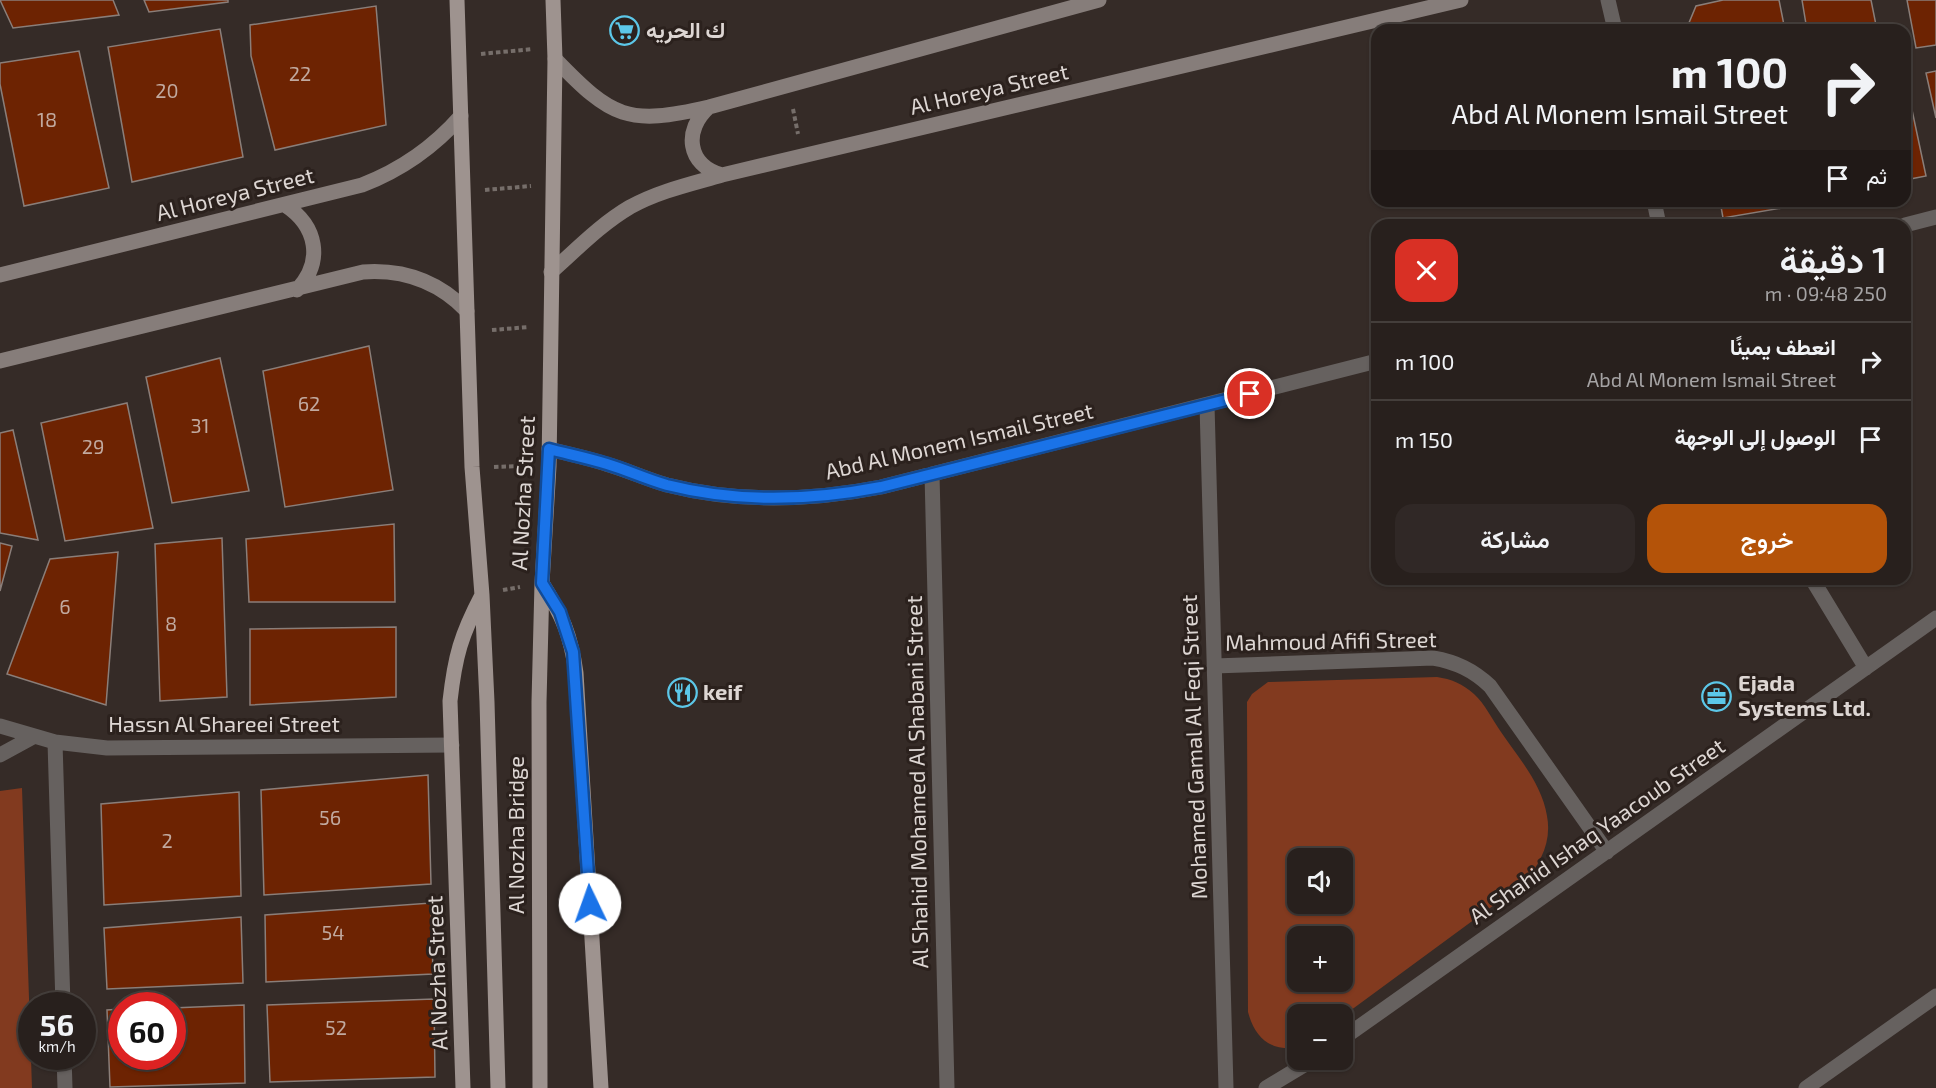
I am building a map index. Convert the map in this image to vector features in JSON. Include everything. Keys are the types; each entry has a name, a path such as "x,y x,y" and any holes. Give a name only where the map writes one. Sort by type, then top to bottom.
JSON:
{"main road":[{"name":"Al Nozha Street","path":"457,0 472,467 482,595 465,628 454,663 450,701 463,1088"},
{"name":"Al Nozha Street","path":"553,0 555,53 549,466 542,583 560,612 568,632 576,673 601,1088"},
{"name":"Al Nozha Bridge","path":"540,1088 538,825 542,583"},
{"name":"Al Nozha Bridge","path":"482,595 498,1088"}],"street":[{"path":"555,53 595,98 619,111 645,117 659,117 709,107 1099,0"},
{"name":"Al Horeya Street","path":"551,272 606,223 630,207 671,189 1461,0"},
{"path":"1608,0 1614,24"},
{"path":"709,107 696,122 693,131 694,151 705,167 722,176"},
{"name":"Al Horeya Street","path":"0,275 362,185 394,171 423,153 461,116"},
{"path":"285,205 302,219 312,239 313,261 310,272 297,290"},
{"path":"1911,223 1936,217"},
{"path":"0,361 363,272 396,272 428,281 455,299 466,311"},
{"name":"Abd Al Monem Ismail Street","path":"549,449 696,491 758,498 820,497 850,493 932,474 1371,363"},
{"name":"Mohamed Gamal Al Feqi Street","path":"1207,405 1226,1088"},
{"name":"Al Shahid Mohamed Al Shabani Street","path":"932,474 947,1088"},
{"path":"1816,585 1866,668"},
{"name":"Al Shahid Ishaq Yaacoub Street","path":"1353,1031 1936,618"},
{"name":"Mahmoud Afifi Street","path":"1214,666 1433,658 1459,664 1476,673 1490,686 1607,852"},
{"name":"Hassn Al Shareei Street","path":"0,726 55,742 107,748 452,745"},
{"path":"0,755 33,737"},
{"path":"55,742 63,992"},
{"path":"1806,1088 1936,996"},
{"path":"64,1070 65,1088"},
{"path":"1266,1088 1296,1070"}],"path":[{"path":"459,57 555,53"},
{"path":"787,85 803,156"},
{"path":"463,191 553,184"},
{"path":"467,332 550,325"},
{"path":"472,467 549,466"},
{"path":"482,595 542,583"}],"shaded area":[{"path":"1437,677 1461,685 1482,702 1535,782 1544,804 1548,826 1543,852 1524,883 1353,1009 1353,1004 1287,1004 1287,1048 1271,1045 1259,1036 1248,1012 1247,702 1252,694 1268,682"},
{"path":"22,788 29,992 18,992 18,1070 31,1070 32,1088 0,1088 0,791"}],"building":[{"path":"0,0 113,0 119,15 13,28"},
{"path":"144,0 228,0 228,2 149,12"},
{"path":"1723,0 1779,0 1784,24 1688,24 1696,6"},
{"path":"1802,0 1871,0 1876,24 1806,24"},
{"path":"1907,0 1936,0 1936,45 1916,48"},
{"path":"376,6 386,125 275,150 251,56 250,25"},
{"path":"220,29 243,157 132,182 108,47"},
{"path":"79,51 109,188 24,206 0,84 0,63"},
{"path":"1936,71 1936,118 1926,73"},
{"path":"1911,105 1926,176 1911,179"},
{"path":"1721,207 1788,207 1723,218"},
{"path":"369,346 393,490 285,507 263,371"},
{"path":"220,358 249,491 172,503 146,377"},
{"path":"127,403 153,528 65,541 41,423"},
{"path":"13,430 38,540 0,533 0,433"},
{"path":"394,524 395,602 249,602 246,539"},
{"path":"222,538 227,697 160,701 155,544"},
{"path":"0,543 12,546 0,591"},
{"path":"118,552 106,705 7,674 50,559"},
{"path":"396,627 396,697 250,705 250,629"},
{"path":"428,775 431,884 264,895 261,790"},
{"path":"239,792 241,896 104,905 101,804"},
{"path":"431,903 433,974 266,982 265,915"},
{"path":"241,917 243,983 107,989 104,928"},
{"path":"434,999 435,1077 270,1082 267,1005"},
{"path":"244,1005 245,1083 110,1087 109,1070 186,1070 186,1007"}],"place":[{"name":"ك الحريه","path":"625,30"},
{"name":"keif","path":"682,692"},
{"name":"Ejada Systems Ltd.","path":"1717,696"}],"route":[{"path":"590,904 573,652 560,612 542,583 549,449 696,491 758,498 820,497 881,487 1250,394"}]}
